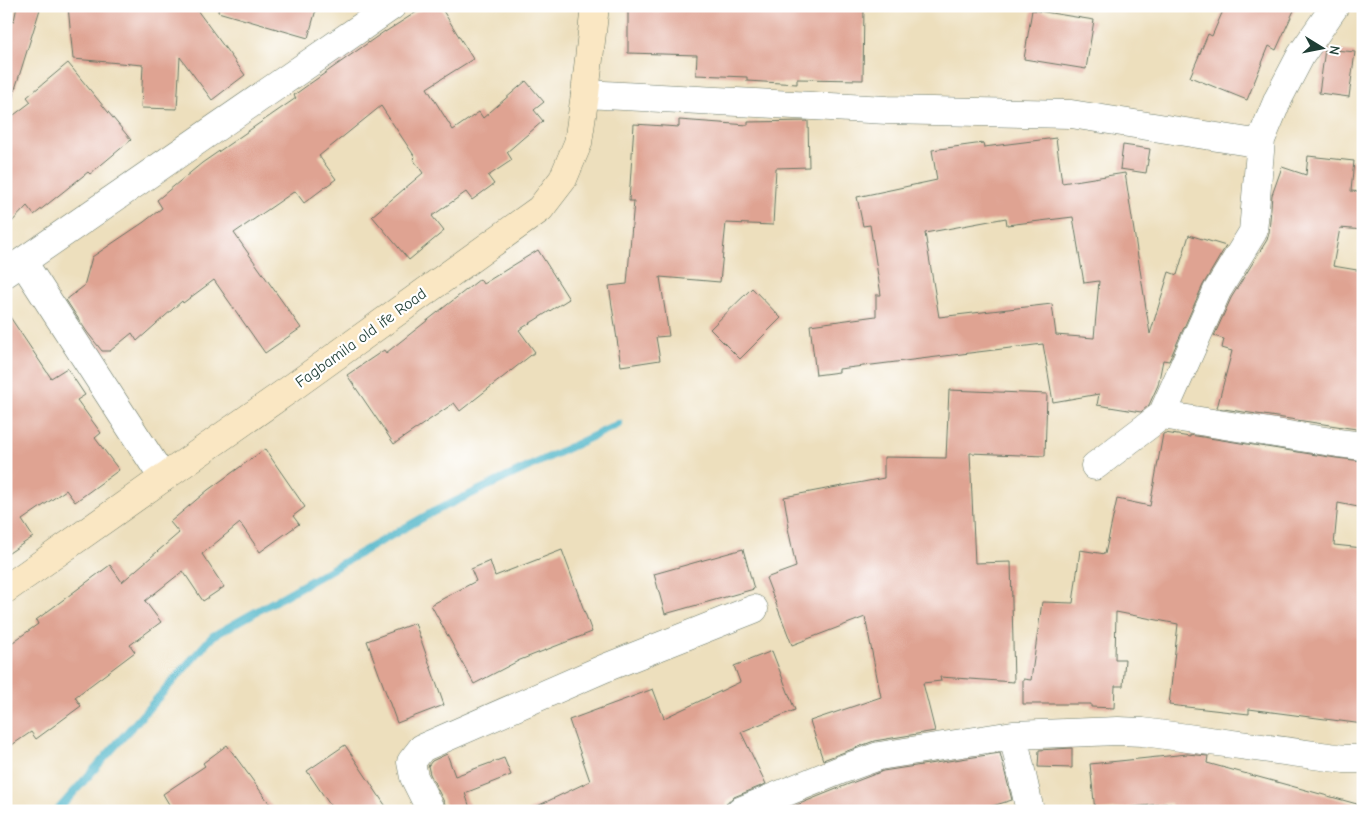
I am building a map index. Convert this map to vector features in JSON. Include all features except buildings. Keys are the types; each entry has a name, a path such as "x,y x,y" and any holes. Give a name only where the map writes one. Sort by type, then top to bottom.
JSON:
{"street":[{"path":"163,478 15,267 392,6"},
{"name":"Fagbamila old ife Road","path":"6,590 540,209 564,179 578,143 595,6"},
{"path":"1095,466 1162,415 1217,291 1253,232 1261,140 1278,99 1300,55 1335,6"},
{"path":"585,94 887,110 1071,114 1249,142 1261,140"},
{"path":"1162,415 1363,446"},
{"path":"431,811 414,777 411,762 422,748 605,668 754,609"},
{"path":"740,811 879,756 1013,735 1118,731 1143,732 1344,759 1363,759"},
{"path":"1013,735 1030,811"}],"waterway":[{"path":"57,811 213,636 433,512 619,424"}]}
